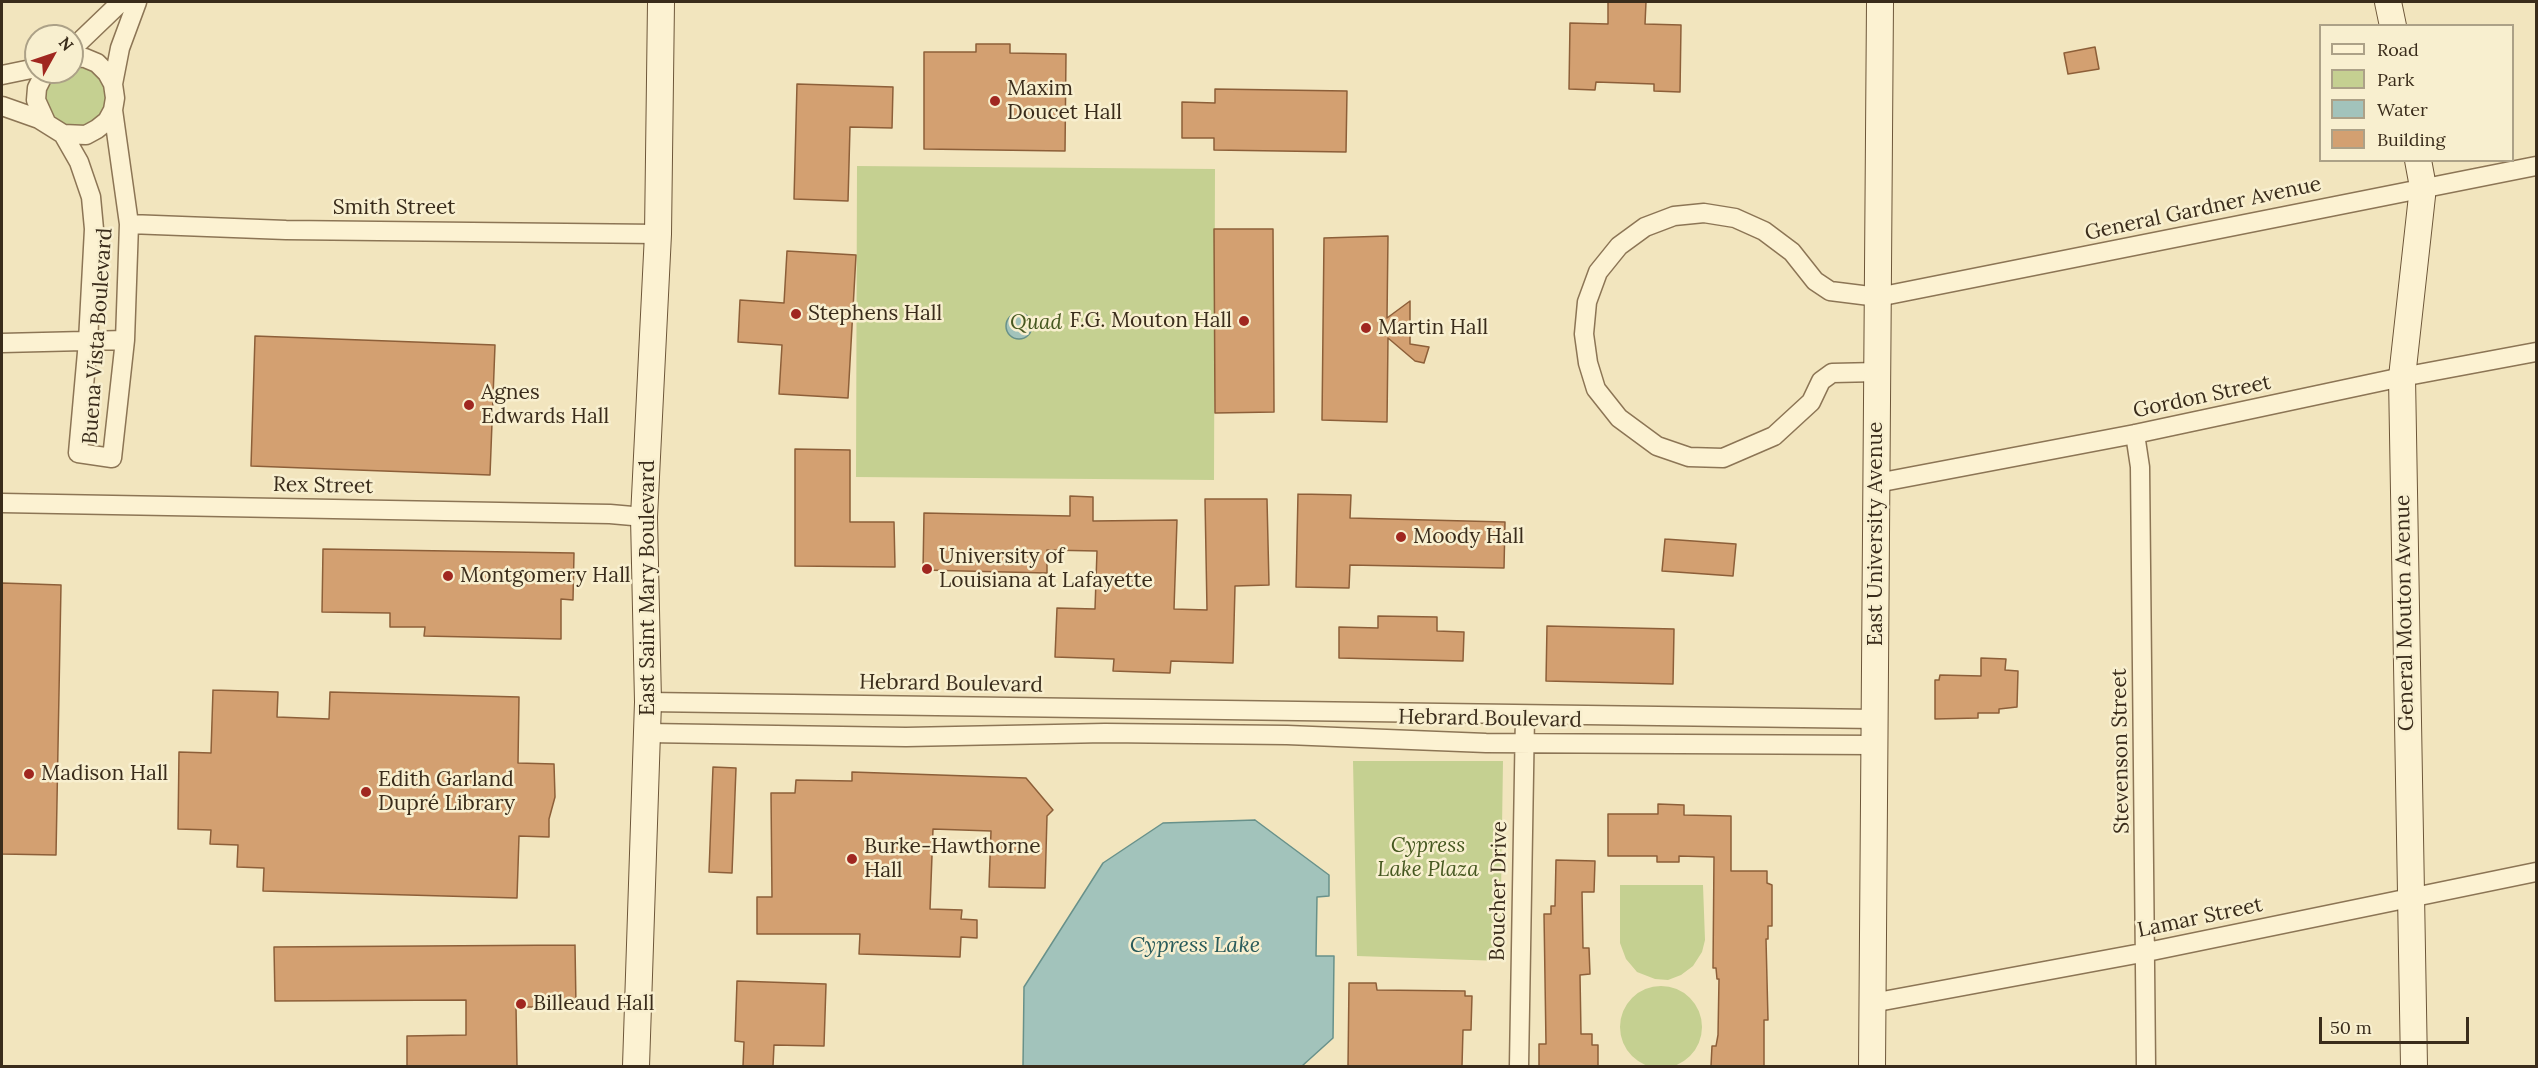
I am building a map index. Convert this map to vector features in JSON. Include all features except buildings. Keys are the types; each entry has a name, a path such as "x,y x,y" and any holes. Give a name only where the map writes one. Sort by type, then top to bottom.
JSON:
{"street":[{"path":"84,37 121,2"},
{"name":"Buena Vista Boulevard","path":"2,106 46,122 63,134 79,162 91,197 94,241 78,453 112,458 124,340 129,224 113,110 115,98 113,84 120,48 137,2"},
{"name":"East Saint Mary Boulevard","path":"636,1066 648,702 644,517 658,234 661,2"},
{"name":"East University Avenue","path":"1872,1066 1880,2"},
{"path":"2388,2 2393,24"},
{"path":"84,58 97,63 107,73 113,84"},
{"path":"2,75 24,70"},
{"path":"39,84 36,100 46,122"},
{"path":"63,134 86,135 107,121 113,110"},
{"name":"General Mouton Avenue","path":"2414,1066 2409,896 2402,377 2423,187 2418,162"},
{"name":"General Gardner Avenue","path":"1878,372 1832,373 1821,381 1811,402 1774,436 1723,458 1689,457 1657,446 1619,418 1596,389 1588,363 1584,334 1587,302 1598,272 1620,246 1645,227 1674,216 1704,213 1735,218 1764,231 1792,252 1815,281 1830,291 1878,297 2536,166"},
{"name":"Smith Street","path":"129,224 286,230 658,234"},
{"path":"2,343 124,340"},
{"name":"Gordon Street","path":"1877,483 2135,434 2402,377 2536,352"},
{"name":"Stevenson Street","path":"2135,434 2140,467 2147,952 2146,1066"},
{"name":"Rex Street","path":"2,503 598,513 644,517"},
{"name":"Hebrard Boulevard","path":"648,702 1875,719"},
{"path":"794,735 796,704"},
{"path":"1105,733 1107,708"},
{"name":"Boucher Drive","path":"1519,1066 1525,715"},
{"path":"1728,717 1728,746"},
{"name":"Hebrard Boulevard","path":"647,733 906,737 1105,733 1287,735 1524,743 1728,746 1875,745"},
{"name":"Lamar Street","path":"1872,1003 2147,952 2409,896 2536,872"}],"green space":[{"path":"84,67 92,69 100,76 108,95 103,114 87,126 67,127 51,116 44,96 49,84 84,84"},
{"name":"Quad","path":"857,166 1215,169 1214,480 856,477"},
{"name":"Cypress Lake Plaza","path":"1353,761 1503,761 1500,961 1357,956"},
{"path":"1620,885 1703,885 1705,940 1702,952 1693,966 1681,975 1668,980 1655,979 1637,972 1626,959 1620,943"},
{"path":"1653,986 1669,986 1684,993 1695,1004 1702,1019 1699,1043 1690,1056 1669,1068 1653,1068 1638,1061 1627,1050 1620,1035 1620,1019 1627,1004 1638,993"}],"water":[{"path":"1019,313 1028,317 1032,326 1028,335 1019,339 1010,335 1006,326 1010,317"},
{"name":"Cypress Lake","path":"1255,820 1329,875 1329,896 1317,897 1316,956 1334,956 1333,1038 1302,1066 1023,1066 1024,987 1103,863 1163,823"}],"place":[{"name":"Maxim Doucet Hall","path":"995,101"},
{"name":"Stephens Hall","path":"796,314"},
{"name":"F.G. Mouton Hall","path":"1244,321"},
{"name":"Martin Hall","path":"1366,328"},
{"name":"Agnes Edwards Hall","path":"469,405"},
{"name":"Moody Hall","path":"1401,537"},
{"name":"University of Louisiana at Lafayette","path":"927,569"},
{"name":"Montgomery Hall","path":"448,576"},
{"name":"Madison Hall","path":"29,774"},
{"name":"Edith Garland Dupré Library","path":"366,792"},
{"name":"Burke-Hawthorne Hall","path":"852,859"},
{"name":"Billeaud Hall","path":"521,1004"}]}
